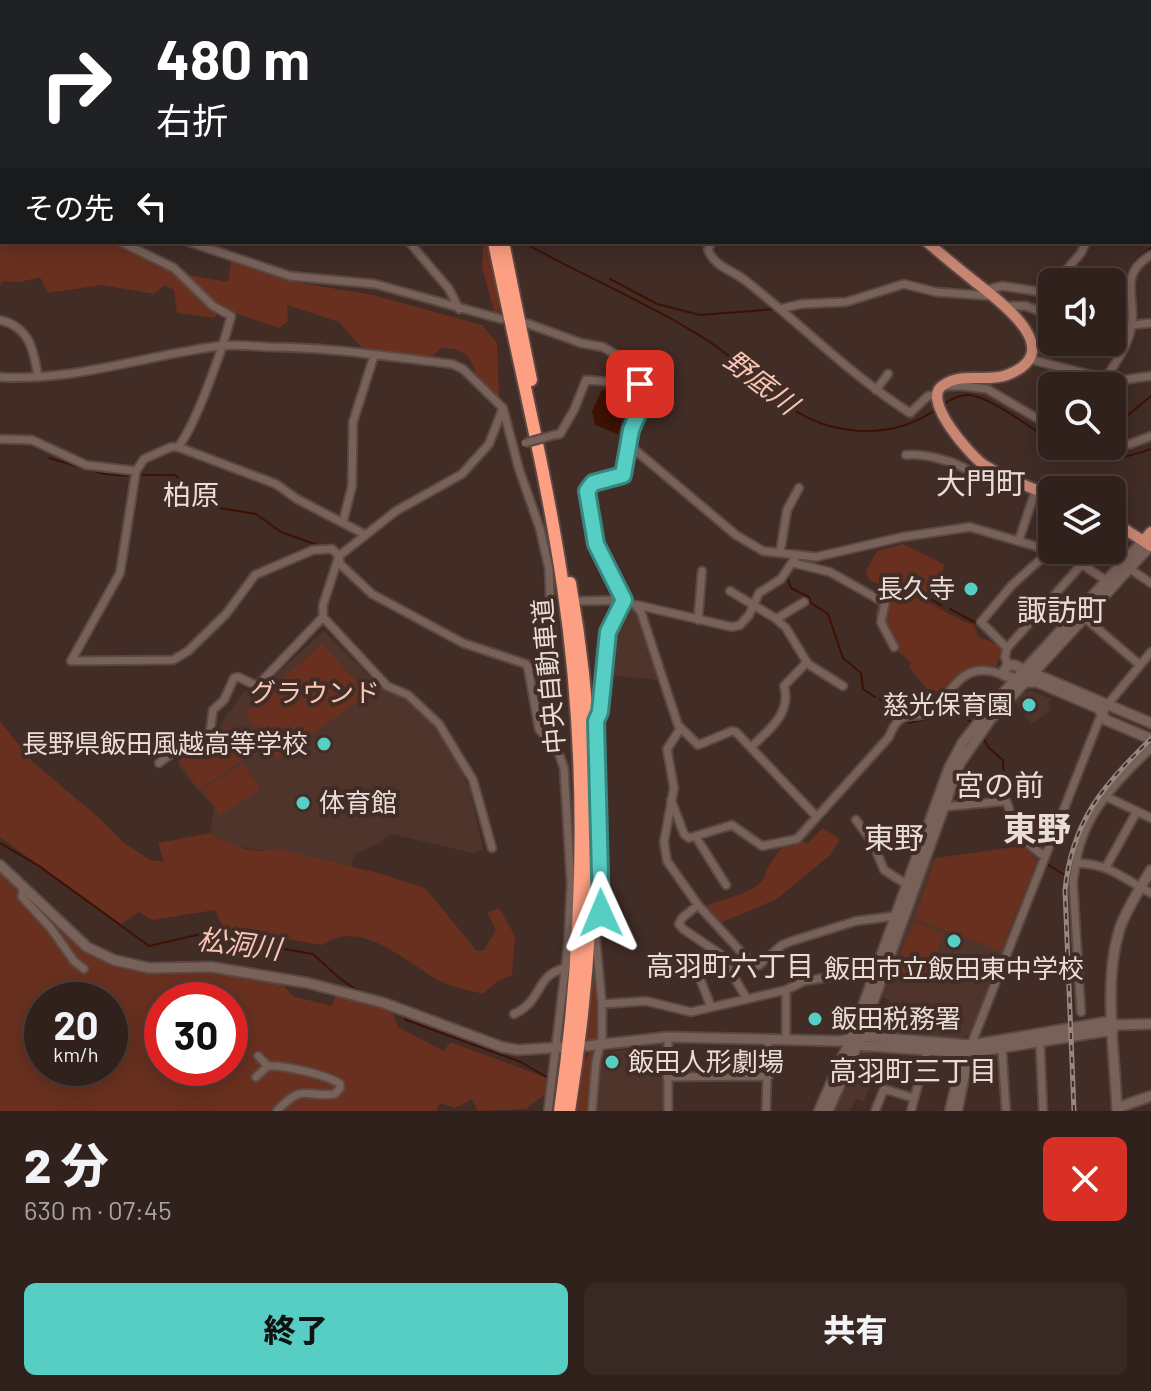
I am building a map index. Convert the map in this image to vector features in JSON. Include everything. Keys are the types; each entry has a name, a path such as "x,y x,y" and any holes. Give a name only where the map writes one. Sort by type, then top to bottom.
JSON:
{"highway":[{"name":"中央自動車道","path":"494,244 559,560 576,699 582,888 575,1001 559,1110"},
{"name":"中央自動車道","path":"503,244 573,597 587,738 592,837 584,1002 559,1110"}],"main road":[{"path":"929,244 1007,306 1027,330 1032,348 1029,359 1005,375 957,378 937,394 941,412 972,455 993,470 1036,489"},
{"path":"1126,530 1149,544 1151,532"}],"street":[{"path":"125,244 174,268 213,306 231,316 197,412 178,447"},
{"path":"195,244 290,276 375,284 501,319"},
{"path":"411,244 449,289 459,309"},
{"path":"710,244 708,250 713,261 742,278 876,390 910,413 928,396 987,389 1038,419"},
{"path":"1068,268 1085,244"},
{"path":"1109,372 1132,326 1132,274 1138,263 1151,255"},
{"path":"780,309 801,304 846,302 904,284 936,292 990,293 1002,286 1038,291"},
{"path":"1007,306 1026,306 1038,311"},
{"path":"0,320 26,334 33,350 38,377"},
{"path":"526,323 581,343 603,347 628,362 640,384 644,400 628,444 623,475 593,483 587,497 596,544 624,600"},
{"path":"1126,326 1151,323"},
{"path":"0,377 38,377 221,346 335,349 452,364 463,369 503,408 549,569 554,607 552,652 540,667 528,668"},
{"path":"343,522 352,486 353,422 374,356"},
{"path":"1029,359 1078,372"},
{"path":"876,390 888,374"},
{"path":"1126,379 1151,376"},
{"path":"514,445 560,434 586,380 640,384"},
{"path":"492,848 473,780 439,724 408,695 387,686 323,617 323,605 339,556 396,511 462,474 489,444 503,408"},
{"path":"1126,444 1151,436"},
{"path":"0,439 32,440 71,460 96,468 136,471"},
{"path":"628,444 745,542 763,551 780,553 830,572 885,603 881,622 894,647"},
{"path":"366,535 297,499 276,484 171,447 144,459 136,471 120,573 71,661 173,660 188,651 226,614 255,575 313,550 332,549 339,556 340,564 372,594 463,643 526,664 539,729 559,754 564,768 571,884 559,1110"},
{"path":"906,455 959,465 984,481 1002,484 1016,481"},
{"path":"780,553 787,510 799,488"},
{"path":"1019,540 1036,489"},
{"path":"579,601 624,600 732,627 740,625 755,605 759,593 781,579 795,559 970,527 1038,546"},
{"path":"1029,672 1085,618 1149,544"},
{"path":"819,1111 851,1041 960,763 974,740 1021,681 1107,581 1149,544"},
{"path":"1007,648 981,622 1012,585 1038,562"},
{"path":"1107,581 1082,564 1007,648 1006,670 1021,681 1037,682 1098,708 1106,720 1149,736"},
{"path":"1130,569 1151,583"},
{"path":"698,620 702,571"},
{"path":"730,591 776,619 786,628 807,662 820,674 843,686"},
{"path":"592,1111 602,1004 596,941 603,887 596,721 600,712 608,632 624,600"},
{"path":"776,619 804,602"},
{"path":"635,605 641,612 680,729 698,745 732,731 816,816"},
{"path":"159,763 170,753 192,745 210,732 213,710 224,700 234,678 255,685 260,683 323,617"},
{"path":"1085,618 1140,665"},
{"path":"950,1111 968,1047 1103,715 1108,704 1151,652"},
{"path":"751,747 782,715 786,694 784,686 807,662"},
{"path":"671,800 684,834 689,838 732,825 762,846 797,839 889,737 899,719 905,715 932,712 963,675 980,670 1029,672 1151,723"},
{"path":"828,1111 906,884 955,756 972,729 1021,681"},
{"path":"680,729 667,749 674,777 664,851 672,870 698,905 754,966 792,941 856,921 895,916"},
{"path":"1081,1012 1073,882 1083,835 1105,796 1151,748"},
{"path":"1105,796 1151,818"},
{"path":"942,807 1008,802 1013,822 1023,838 1044,856"},
{"path":"1106,867 1137,811"},
{"path":"856,820 873,843 884,870 906,884"},
{"path":"696,837 726,885"},
{"path":"1076,863 1106,867 1151,893"},
{"path":"0,865 87,947 114,960 149,968 211,967 290,979 384,1003 502,1047 518,1050 560,1048"},
{"path":"1151,870 1118,937 1112,1025 1117,1109 1151,1096"},
{"path":"23,888 22,897 84,969"},
{"path":"698,905 679,924 720,954 747,999"},
{"path":"514,1014 531,1004 545,978 565,968"},
{"path":"602,1004 646,1001 691,1012 786,990 804,981 850,974"},
{"path":"699,976 711,1007"},
{"path":"786,990 786,1040"},
{"path":"851,1041 927,1051 1112,1025 1151,1024"},
{"path":"587,1046 668,1037 851,1041 1002,1049 1112,1025"},
{"path":"668,1037 668,1111"},
{"path":"766,1111 768,1040"},
{"path":"1040,1043 1043,1111"},
{"path":"957,1111 968,1047"},
{"path":"1002,1049 1006,1111"},
{"path":"911,1111 927,1051"},
{"path":"258,1056 268,1066"},
{"path":"256,1077 268,1066 285,1065 333,1079 340,1084 335,1094 321,1095 308,1091"},
{"path":"277,1111 293,1097 321,1086 320,1081 304,1072"},
{"path":"667,1077 769,1076"},
{"path":"875,1111 884,1089 914,1098"}],"shaded area":[{"path":"602,390 626,393 632,400 618,434 595,425 592,411"},
{"path":"624,606 638,616 658,680 604,675 610,632"},
{"name":"長野県飯田風越高等学校","path":"324,631 372,679 428,718 453,753 470,790 483,849 473,853 391,834 378,844 355,854 351,867 275,848 268,851 227,845 210,833 214,807 179,766 179,760 213,735 244,691 261,688"},
{"path":"1031,691 1051,699 1048,704 1051,710 1031,724 1015,702"},
{"name":"飯田市立飯田東中学校","path":"1025,845 1039,857 1039,861 970,1034 962,1038 893,1033 894,1017 886,1011 889,1000 881,997 930,859"},
{"path":"665,1045 665,1111 594,1111 601,1053"},
{"path":"863,1053 878,1054 864,1101 856,1099 850,1111 835,1111 858,1058"}],"green space":[{"path":"0,244 122,244 172,272 228,282 231,261 288,281 373,295 482,325 497,343 499,401 478,383 467,355 455,349 442,348 429,359 365,351 339,322 287,305 288,321 279,328 219,308 215,318 177,313 174,290 164,285 154,294 102,285 48,293 40,277 20,282 3,281 0,286"},
{"path":"483,244 489,244 500,314 494,312 482,266"},
{"path":"903,544 944,564 940,585 932,597 904,583 893,590 869,580 866,571 877,551"},
{"path":"894,592 925,601 974,625 978,637 1004,647 995,669 973,670 948,687 930,693 909,667 911,662 889,640 875,613 882,597 890,599"},
{"name":"グラウンド","path":"322,644 368,694 276,759 245,713"},
{"path":"0,721 32,761 123,842 150,860 164,862 158,843 210,833 241,848 259,851 275,848 378,873 425,888 477,951 484,950 496,930 487,913 499,908 515,936 512,975 483,994 445,983 368,939 353,936 337,938 322,945 249,932 225,931 215,910 152,920 139,912 121,924 0,837"},
{"path":"227,726 248,756 199,790 179,760"},
{"path":"243,763 260,789 220,816 203,789"},
{"path":"823,828 840,839 830,855 777,899 718,924 706,906 757,885 788,842 797,835 807,844"},
{"path":"1023,846 1037,861 1001,951 915,919 936,858"},
{"path":"0,871 90,954 118,966 148,972 226,974 282,984 293,996 331,1006 337,994 364,1001 393,1013 398,1027 444,1051 450,1042 548,1078 548,1092 526,1109 478,1111 472,1099 455,1108 440,1103 437,1111 0,1111"},
{"path":"914,922 944,933 924,984 894,971"},
{"path":"596,962 599,1036 597,1040 587,1041 592,964"},
{"path":"590,1051 594,1056 587,1111 577,1111 584,1062"}],"waterway":[{"name":"野底川","path":"527,244 701,336 794,410 814,420 834,427 876,431 916,421 935,410"},
{"path":"1135,261 1151,248"},
{"path":"610,279 657,304 700,315 776,309"},
{"path":"1009,302 1023,303"},
{"path":"1136,320 1151,320"},
{"name":"野底川","path":"944,404 961,396 977,397 1038,432"},
{"path":"1126,417 1151,396"},
{"name":"野底川","path":"1126,456 1151,449"},
{"path":"49,458 104,474 133,476"},
{"path":"142,475 175,475 214,507 256,514 281,532 320,546"},
{"path":"787,577 791,588 809,597 811,603 828,614 843,658 861,673 863,689 875,697"},
{"path":"877,594 890,596 907,587 942,605"},
{"path":"950,609 976,623"},
{"path":"880,700 903,714"},
{"path":"942,718 956,712 970,721"},
{"path":"906,721 909,723 934,717"},
{"path":"983,738 1003,760 1008,792"},
{"name":"松洞川","path":"0,843 39,866 149,946 201,934 313,954 357,990 401,1004"},
{"path":"1047,864 1066,876"},
{"name":"松洞川","path":"404,1016 406,1020 521,1062 548,1078"}],"railway":[{"path":"1074,1111 1065,890 1069,866 1075,844 1093,806 1118,772 1151,739"}],"place":[{"name":"長久寺","path":"971,589"},
{"name":"慈光保育園","path":"1029,705"},
{"name":"長野県飯田風越高等学校","path":"324,744"},
{"name":"体育館","path":"303,803"},
{"name":"飯田市立飯田東中学校","path":"954,941"},
{"name":"飯田税務署","path":"815,1019"},
{"name":"飯田人形劇場","path":"612,1062"}],"district":[{"name":"大門町","path":"981,484"},
{"name":"柏原","path":"191,495"},
{"name":"諏訪町","path":"1062,611"},
{"name":"宮の前","path":"999,786"},
{"name":"東野","path":"1037,829"},
{"name":"東野","path":"894,839"},
{"name":"高羽町六丁目","path":"730,966"},
{"name":"高羽町三丁目","path":"913,1071"}],"route":[{"path":"601,913 603,887 596,721 600,712 608,632 624,600 596,544 587,491 593,483 623,475 631,430 644,400 640,384"}]}
